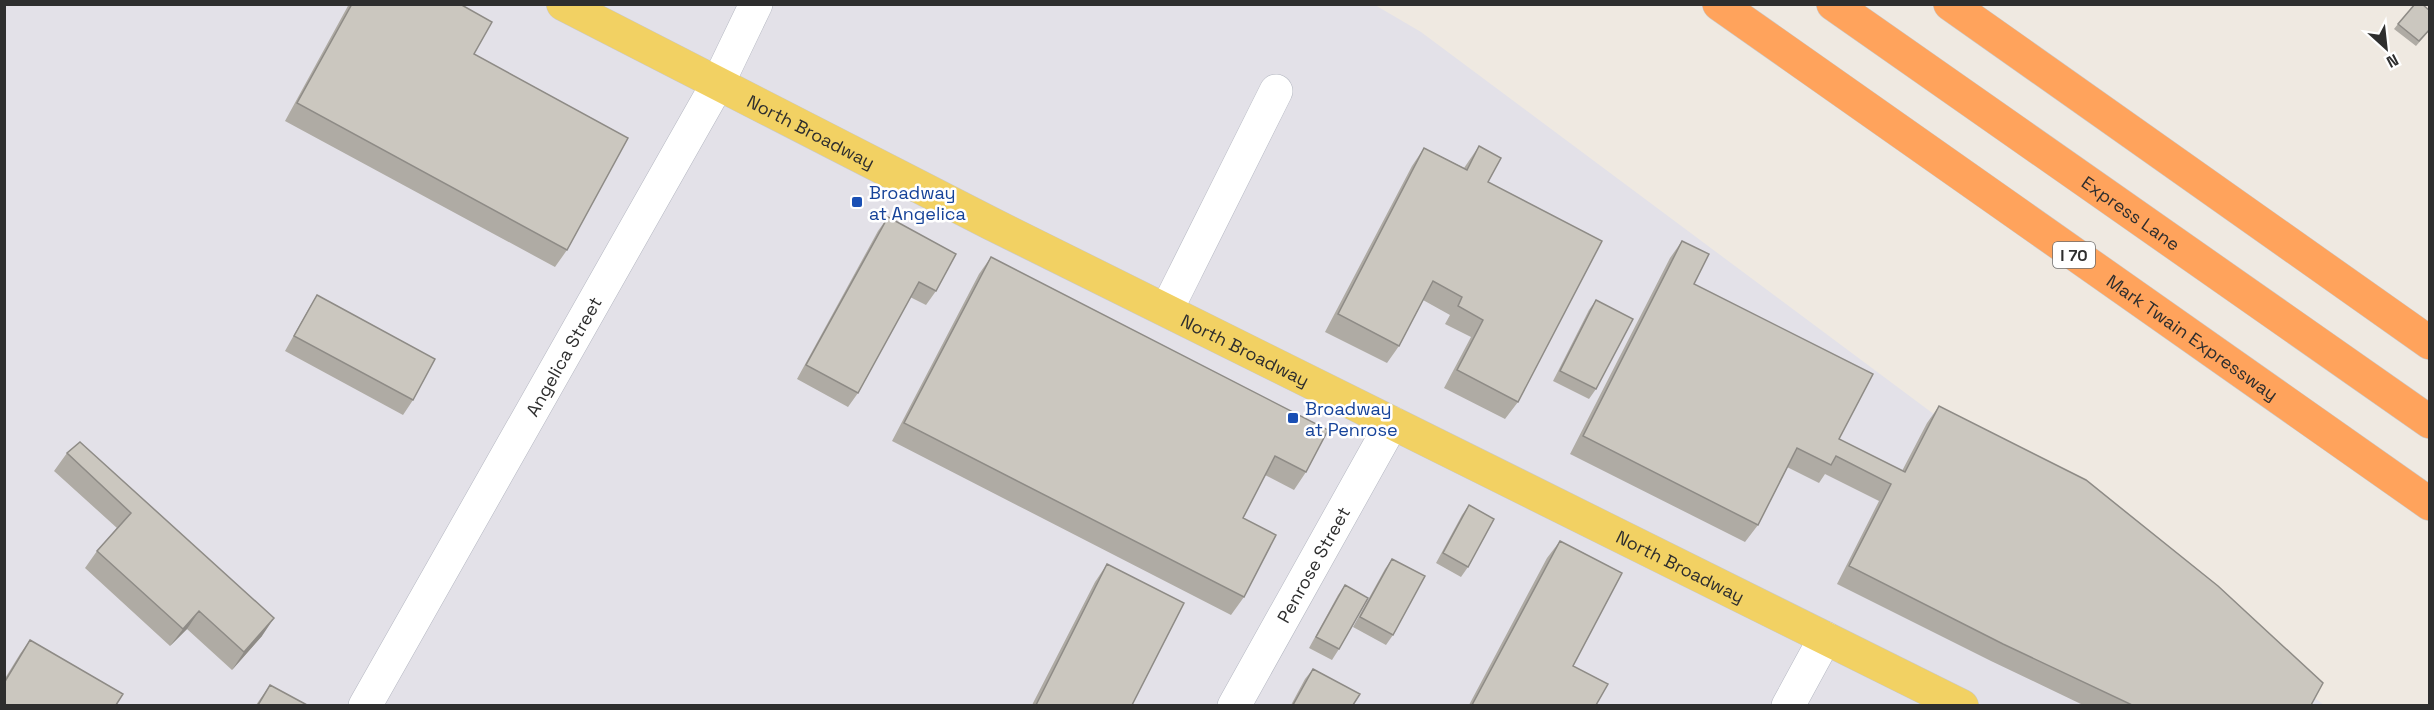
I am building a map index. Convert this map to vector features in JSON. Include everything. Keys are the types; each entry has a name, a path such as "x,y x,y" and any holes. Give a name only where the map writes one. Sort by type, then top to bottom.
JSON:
{"highway":[{"name":"Mark Twain Expressway","path":"1719,4 2430,504"},
{"name":"Express Lane","path":"1833,4 2430,422"},
{"path":"1950,4 2430,343"}],"main road":[{"name":"North Broadway","path":"563,4 990,223 1962,705"}],"street":[{"name":"Angelica Street","path":"365,705 718,82 756,4"},
{"path":"1167,309 1276,91"},
{"name":"Penrose Street","path":"1234,705 1392,423"},
{"path":"1788,705 1825,638"}],"shaded area":[{"path":"4,5 1375,5 1421,32 2324,705 5,705"}],"building":[{"path":"352,4 460,4 492,22 474,54 628,138 567,250 297,103"},
{"path":"2415,4 2422,4 2430,11 2430,29 2419,41 2398,24"},
{"path":"1479,146 1501,158 1488,182 1602,241 1518,402 1457,370 1483,320 1458,306 1462,297 1433,281 1399,346 1338,314 1424,148 1467,170"},
{"path":"888,217 956,254 936,291 919,282 858,393 806,365"},
{"path":"1682,241 1709,254 1694,284 1873,374 1839,439 1905,472 1939,406 2086,480 2218,586 2323,683 2311,705 2132,705 2003,644 1849,566 1891,484 1836,456 1831,465 1797,448 1758,525 1583,436"},
{"path":"991,257 1328,430 1306,472 1275,456 1243,518 1276,535 1244,597 904,423"},
{"path":"317,295 435,359 413,400 294,336"},
{"path":"1596,300 1633,319 1596,389 1560,371"},
{"path":"80,442 274,618 244,652 199,611 183,629 97,551 131,513 67,453"},
{"path":"1469,505 1494,519 1468,567 1443,553"},
{"path":"1560,541 1622,573 1573,666 1608,684 1596,705 1472,705"},
{"path":"1392,559 1425,576 1393,635 1360,617"},
{"path":"1107,564 1184,603 1132,705 1036,705"},
{"path":"1345,585 1368,598 1339,649 1316,637"},
{"path":"30,640 123,694 116,705 4,705 4,683"},
{"path":"1313,669 1360,694 1353,705 1293,705"},
{"path":"270,685 307,705 258,705"}],"place":[{"name":"Broadway at Angelica","path":"857,202"},
{"name":"Broadway at Penrose","path":"1293,418"}]}
